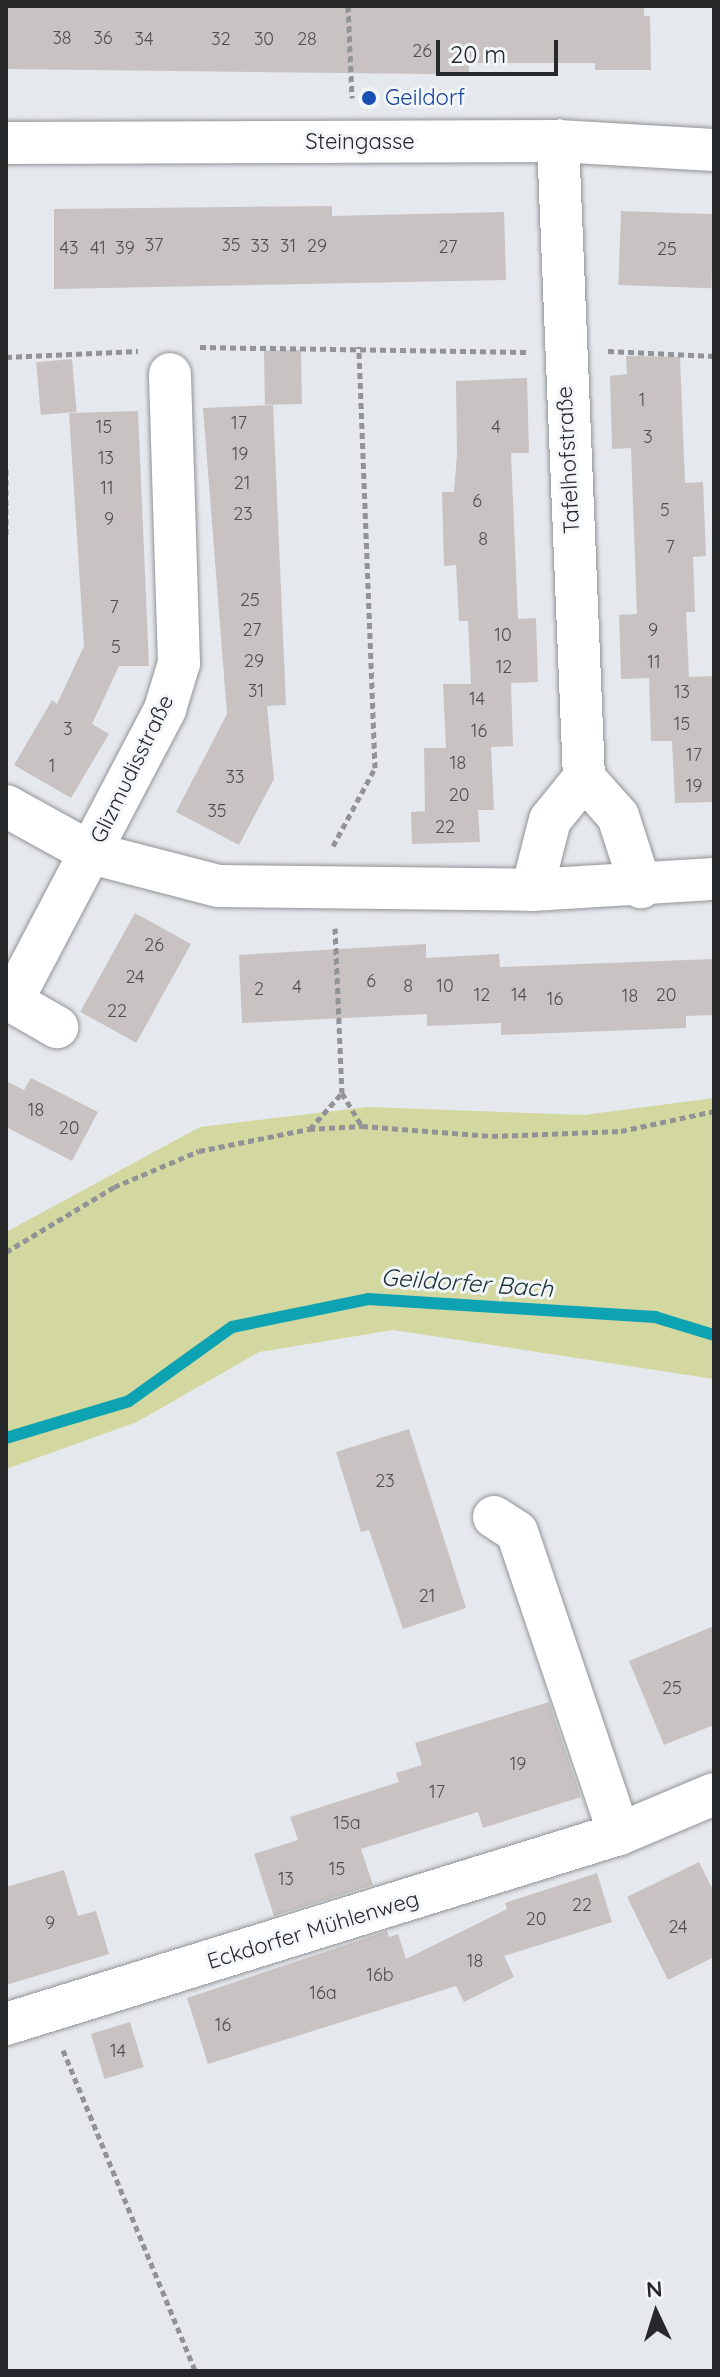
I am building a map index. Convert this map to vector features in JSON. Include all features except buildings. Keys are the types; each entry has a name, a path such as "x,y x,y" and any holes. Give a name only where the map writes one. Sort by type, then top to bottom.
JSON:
{"street":[{"name":"Steingasse","path":"6,143 558,141 714,150"},
{"name":"Tafelhofstraße","path":"558,141 563,352 584,778"},
{"name":"Glizmudisstraße","path":"57,1027 9,1000 91,853 165,709 179,663 170,358"},
{"path":"532,890 550,820 584,778 618,816 641,887"},
{"path":"6,806 91,853 219,886 532,890 641,887 714,879"},
{"path":"494,1517 517,1532 619,1834"},
{"name":"Eckdorfer Mühlenweg","path":"6,2024 619,1834 714,1794"}],"path":[{"path":"348,6 349,98 359,98"},
{"path":"359,346 375,768 322,886 342,1093 362,1126"},
{"path":"6,357 170,358 359,346 563,352 672,349 714,356"},
{"path":"6,469 6,538"},
{"path":"309,1129 342,1093"},
{"path":"6,1252 114,1187 199,1151 309,1129 362,1126 492,1136 621,1131 714,1111"},
{"path":"48,2013 195,2371"}],"green space":[{"path":"714,1098 714,1379 393,1330 259,1352 137,1422 6,1469 6,1232 200,1127 368,1107 584,1115"}],"waterway":[{"name":"Geildorfer Bach","path":"6,1438 129,1401 232,1327 368,1299 655,1317 714,1335"}],"place":[{"name":"Geildorf","path":"369,98"}]}
